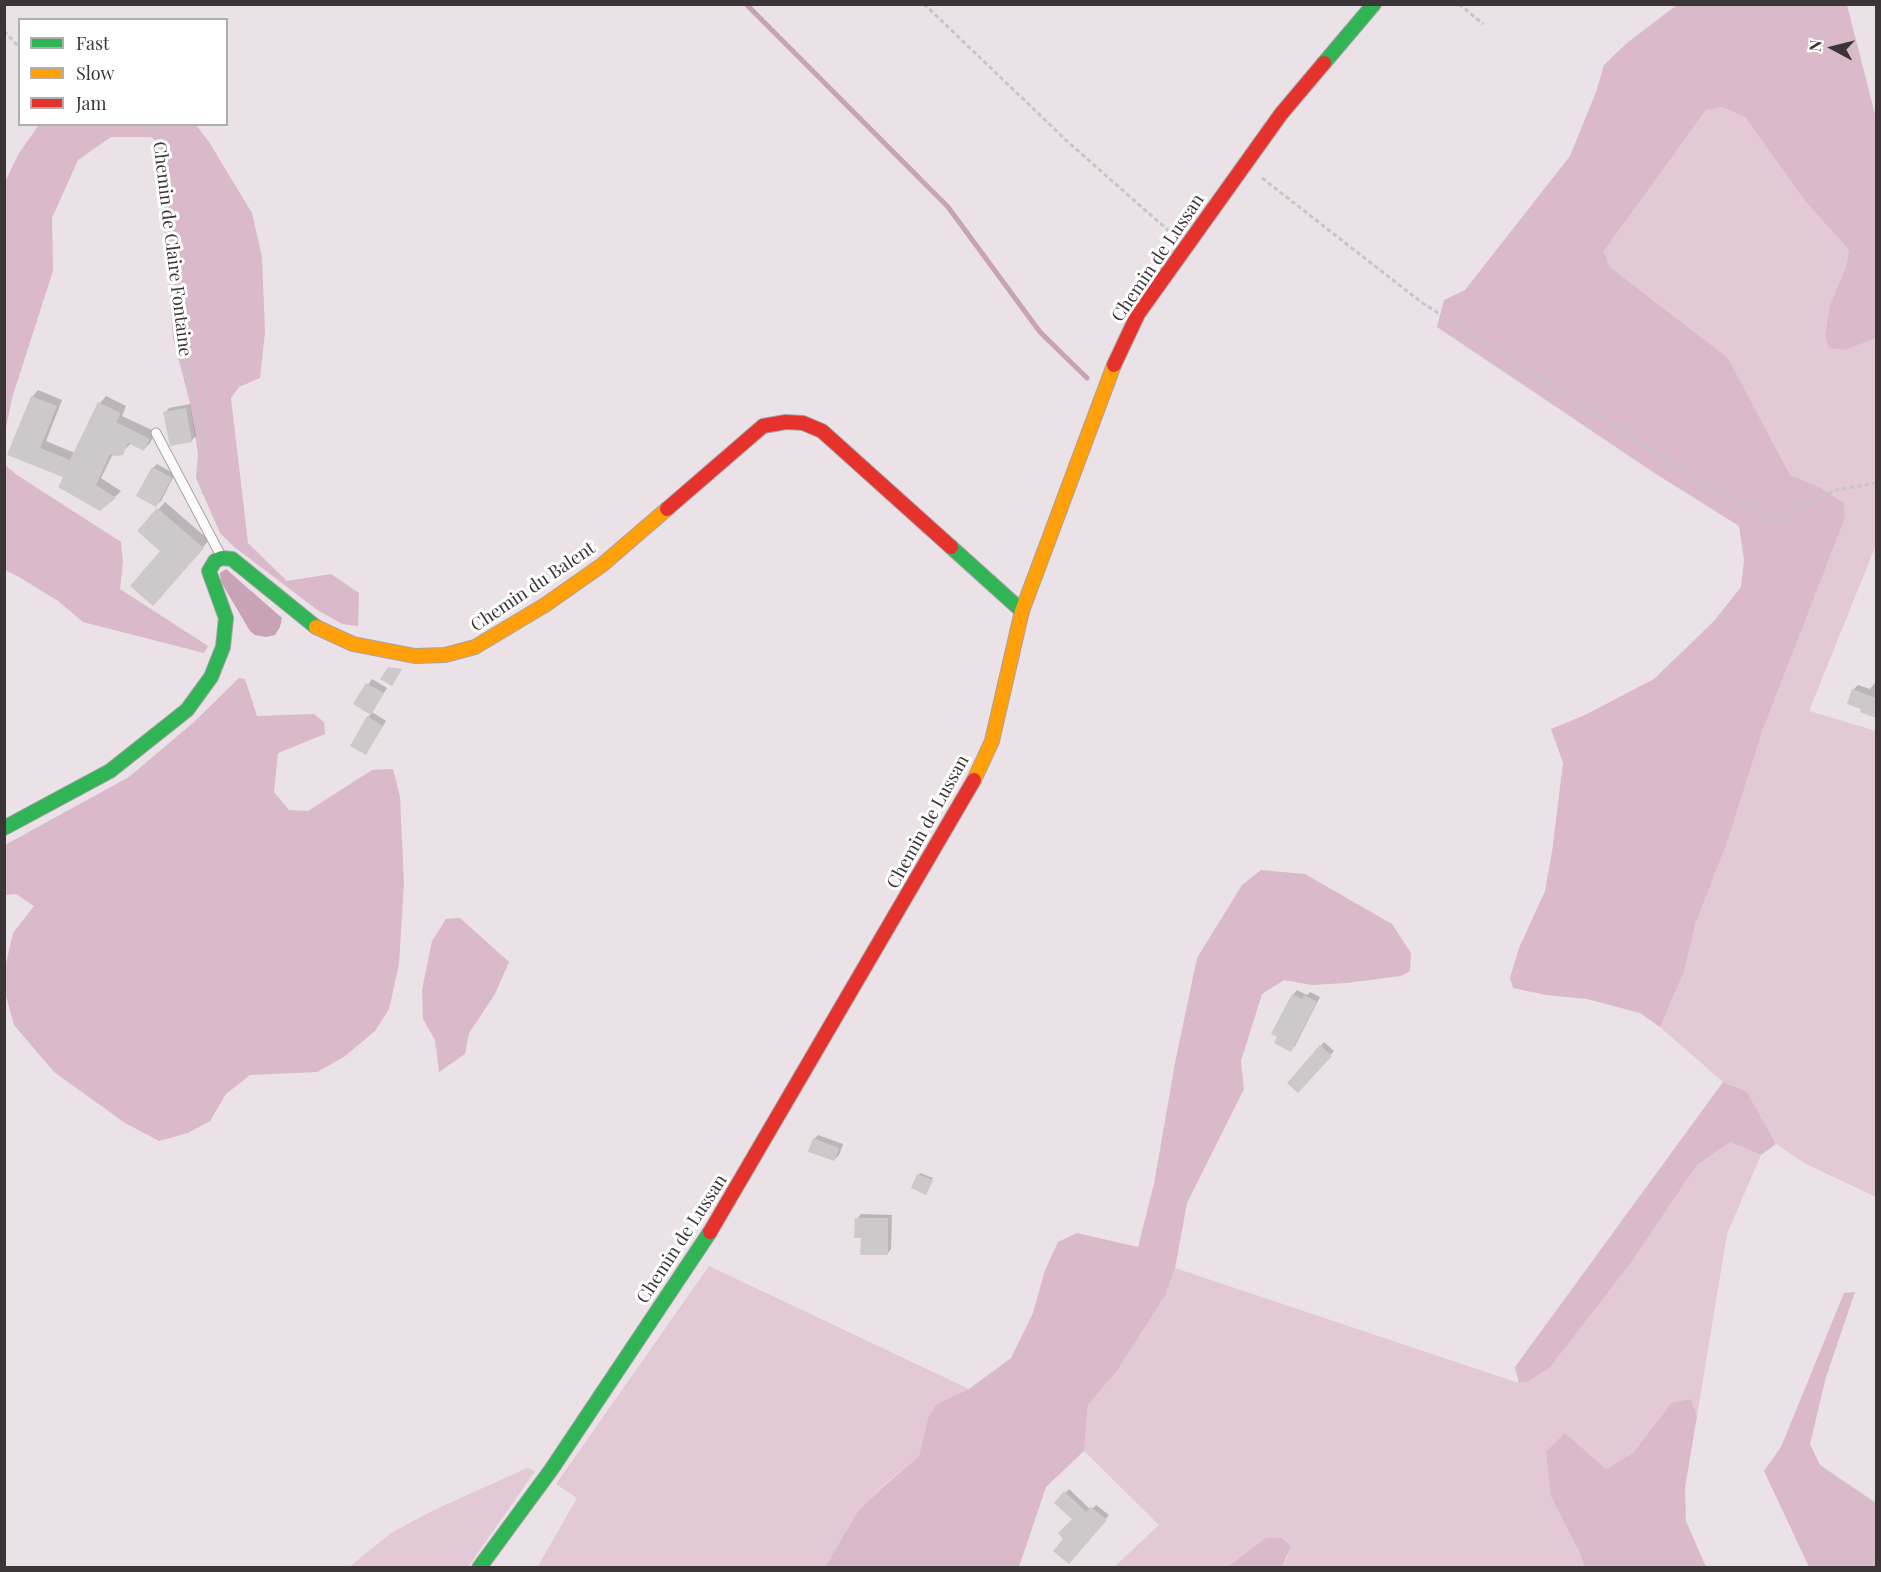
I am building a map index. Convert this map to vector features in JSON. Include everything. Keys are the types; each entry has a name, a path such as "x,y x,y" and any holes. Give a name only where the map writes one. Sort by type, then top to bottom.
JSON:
{"street":[{"name":"Chemin de Lussan","path":"479,1568 551,1470 723,1212 969,792 992,741 1022,611 1111,371 1138,314 1281,114 1374,4"},
{"name":"Chemin du Balent","path":"222,558 231,559 311,626 354,644 415,656 445,655 475,647 545,605 602,566 763,426 786,422 803,423 822,431 1022,611"},
{"path":"4,828 110,771 187,710 211,677 223,647 226,618 209,571 215,561 222,558"}],"lane":[{"path":"156,433 222,558"}],"path":[{"path":"924,4 1068,142 1187,247"},
{"path":"1460,4 1483,24"},
{"path":"4,31 18,46"},
{"name":"Chemin de Claire Fontaine","path":"153,126 162,139 179,338 199,411 205,459 201,516"},
{"path":"1244,164 1421,302 1725,497 1765,513 1782,517 1836,490 1876,483"}],"shaded area":[{"path":"1678,4 1847,5 1876,118 1876,338 1845,350 1829,348 1825,335 1830,305 1846,266 1849,250 1805,201 1745,117 1722,107 1706,110 1604,251 1610,267 1728,358 1790,475 1819,487 1844,503 1845,518 1762,732 1728,840 1695,925 1684,972 1660,1027 1640,1013 1587,999 1546,995 1513,988 1510,978 1519,948 1545,891 1552,852 1563,763 1551,729 1585,715 1654,679 1714,621 1741,587 1744,560 1739,526 1656,474 1437,327 1444,300 1465,290 1570,156 1596,92 1604,65 1627,43"},
{"path":"1722,107 1745,117 1805,201 1849,250 1846,266 1830,305 1825,335 1845,350 1876,338 1876,545 1809,711 1876,731 1876,1197 1804,1163 1776,1144 1747,1092 1723,1082 1660,1027 1684,972 1695,925 1728,840 1762,732 1845,518 1844,503 1819,487 1790,475 1728,358 1610,267 1604,251 1706,110"},
{"path":"38,126 197,126 209,142 252,213 262,257 265,332 260,378 239,387 231,398 248,543 287,581 331,574 359,593 358,626 342,624 316,609 233,546 220,533 196,478 198,454 189,399 173,338 158,143 151,137 111,137 78,160 52,218 53,271 12,398 5,434 5,182 19,153"},
{"path":"4,464 17,475 121,542 123,562 120,589 208,646 204,653 83,622 58,601 5,570"},
{"path":"226,569 282,618 275,635 266,637 255,635 250,631 221,582 220,573"},
{"path":"239,678 245,679 257,716 314,714 324,722 325,734 278,753 274,792 289,810 308,811 372,770 393,769 400,797 404,883 399,964 389,1009 375,1031 344,1057 317,1072 250,1075 226,1094 210,1121 188,1133 159,1141 125,1123 54,1072 14,1025 5,992 5,968 13,933 34,906 16,894 5,895 5,845 129,777 194,722"},
{"path":"1261,870 1305,874 1392,924 1411,953 1410,971 1401,976 1346,983 1312,985 1284,980 1262,994 1241,1061 1244,1089 1187,1203 1175,1268 1166,1294 1117,1371 1088,1405 1084,1451 1046,1487 1019,1567 825,1567 858,1511 919,1456 928,1418 936,1404 969,1389 1011,1358 1033,1313 1045,1270 1058,1242 1077,1233 1138,1247 1154,1184 1175,1063 1197,958 1242,885"},
{"path":"460,918 509,962 495,994 469,1033 465,1054 439,1072 435,1040 423,1019 422,990 432,941 446,919"},
{"path":"1723,1082 1747,1092 1776,1144 1761,1155 1730,1142 1697,1165 1632,1261 1550,1367 1527,1382 1519,1383 1515,1367"},
{"path":"1730,1142 1761,1155 1727,1234 1697,1416 1691,1399 1672,1402 1633,1453 1606,1469 1565,1433 1580,1553 1584,1567 1282,1567 1288,1556 1266,1538 1227,1567 1114,1567 1159,1525 1084,1451 1088,1405 1117,1371 1166,1294 1175,1268 1519,1383 1527,1382 1632,1261 1697,1165"},
{"path":"709,1266 969,1389 936,1404 928,1418 919,1456 884,1485 858,1511 825,1567 537,1568 577,1498 556,1484"},
{"path":"1855,1292 1826,1377 1810,1444 1820,1465 1876,1503 1876,1567 1809,1567 1764,1471 1781,1447 1844,1293"},
{"path":"1691,1399 1697,1416 1685,1488 1686,1521 1706,1567 1584,1567 1580,1553 1551,1496 1546,1452 1565,1433 1606,1469 1633,1453 1672,1402"},
{"path":"527,1468 535,1471 468,1567 348,1568 391,1533 432,1511"},
{"path":"1266,1538 1281,1538 1291,1546 1282,1567 1227,1567"}],"building":[{"path":"31,396 57,406 40,448 70,460 98,402 121,413 116,422 150,439 144,451 128,443 123,455 110,454 96,485 116,498 100,511 58,487 63,477 7,455"},
{"path":"186,408 192,442 170,446 163,412"},
{"path":"152,467 172,478 156,507 136,496"},
{"path":"157,508 204,548 153,606 130,586 160,551 137,531"},
{"path":"388,667 402,669 392,686 380,679"},
{"path":"366,683 384,693 371,715 353,704"},
{"path":"1852,689 1876,698 1876,718 1847,704"},
{"path":"367,716 383,726 366,755 350,746"},
{"path":"1292,994 1302,999 1304,995 1317,1002 1291,1052 1274,1043 1277,1037 1271,1034"},
{"path":"1320,1045 1332,1056 1298,1093 1287,1083"},
{"path":"813,1138 839,1148 835,1161 808,1152"},
{"path":"917,1174 933,1180 926,1195 911,1188"},
{"path":"855,1218 888,1218 888,1255 860,1255 861,1238 854,1238"},
{"path":"1064,1491 1086,1512 1091,1507 1107,1520 1069,1564 1053,1551 1063,1539 1058,1533 1072,1519 1054,1503"}],"waterway":[{"path":"746,4 948,207 1040,332 1087,378"}],"traffic: fast":[{"path":"1324,63 1374,4"},
{"path":"951,547 1022,611"},
{"path":"4,828 110,771 187,710 211,677 223,647 226,618 209,571 215,561 222,558 232,559 316,627"},
{"path":"479,1568 551,1470 710,1232"}],"traffic: slow":[{"path":"974,780 992,741 1022,611 1114,365"},
{"path":"316,627 353,644 415,656 445,655 475,647 545,605 602,565 667,509"}],"traffic: jam":[{"path":"1114,365 1138,314 1281,114 1324,63"},
{"path":"667,509 763,426 786,422 803,423 822,431 951,547"},
{"path":"710,1232 974,780"}]}
